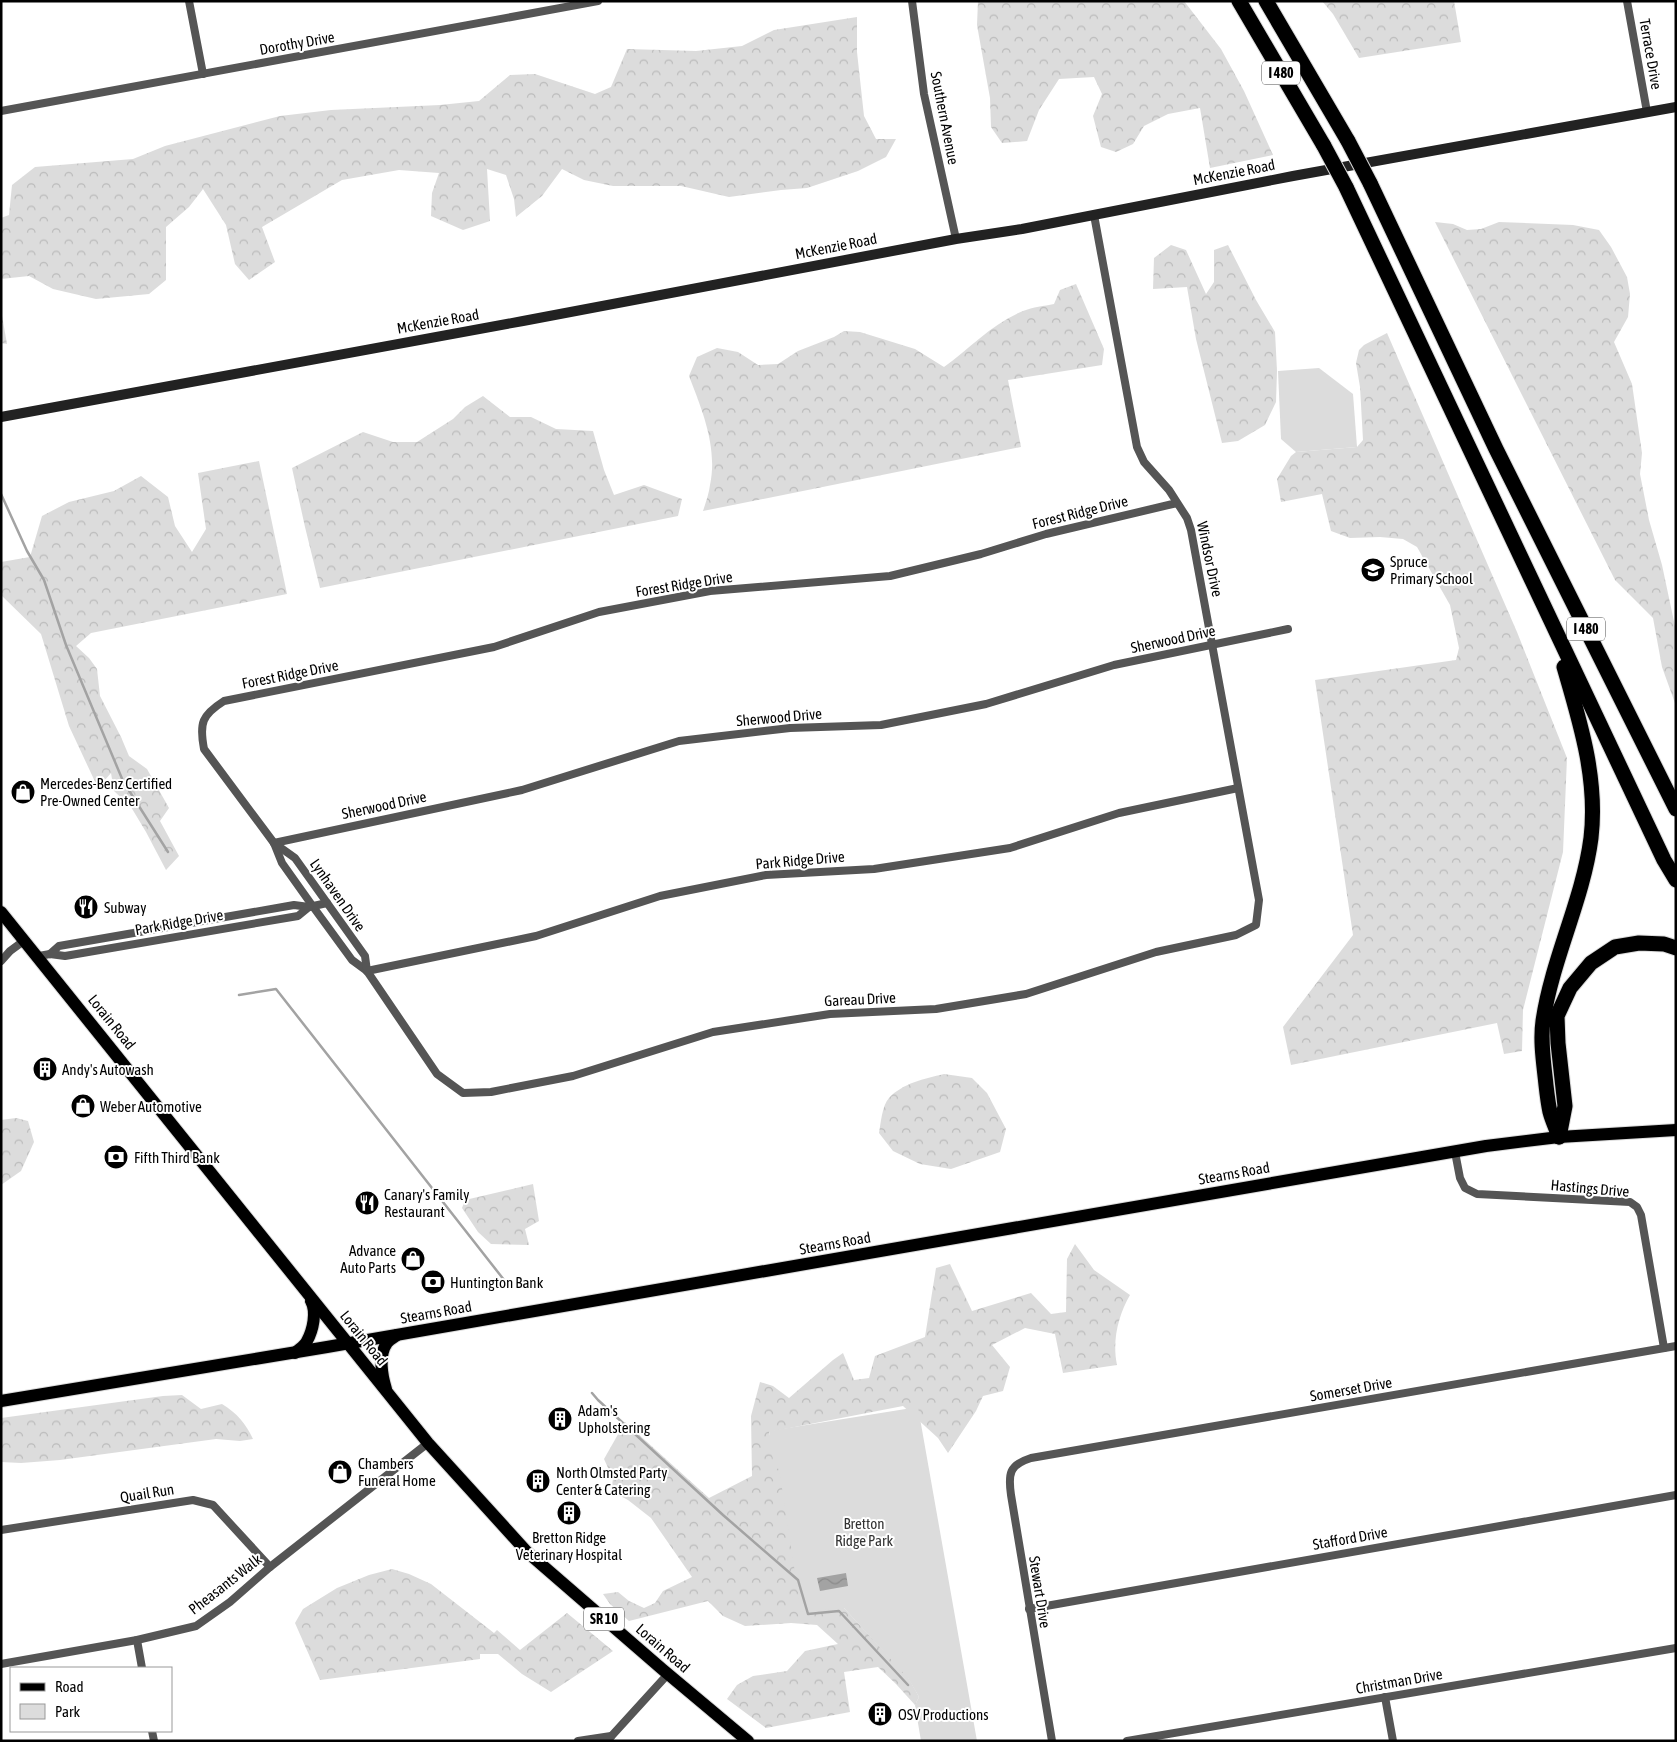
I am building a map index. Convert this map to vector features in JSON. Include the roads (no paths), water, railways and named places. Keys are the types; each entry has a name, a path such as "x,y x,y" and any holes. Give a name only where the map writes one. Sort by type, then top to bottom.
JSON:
{"highway":[{"name":"I 480","path":"1238,1 1324,146 1346,187 1549,617 1676,880"},
{"name":"I 480","path":"1266,1 1348,141 1370,183 1496,449 1676,809"},
{"path":"1549,617 1578,714 1589,762 1593,812 1586,867 1549,994 1543,1023 1543,1058 1550,1111 1559,1137"},
{"path":"1635,729 1676,787"},
{"path":"1559,1137 1565,1106 1557,1016 1570,988 1591,963 1615,947 1639,943 1664,944 1676,948"}],"main road":[{"name":"Lorain Road","path":"1,912 25,940 44,955 307,1294 388,1394 428,1442 527,1552 748,1741"},
{"name":"Stearns Road","path":"1,1401 295,1353 1455,1152 1559,1137 1676,1130"},
{"path":"295,1353 307,1343 312,1329 314,1317 313,1304 307,1294"},
{"path":"388,1394 383,1379 381,1363 387,1342 397,1335"}],"street":[{"path":"189,1 203,74"},
{"name":"Dorothy Drive","path":"1,110 598,1"},
{"name":"Southern Avenue","path":"912,1 924,94 956,239"},
{"name":"Terrace Drive","path":"1627,1 1647,112"},
{"name":"McKenzie Road","path":"1,417 956,239 1022,229 1443,148 1568,128 1676,107"},
{"name":"Windsor Drive","path":"1094,215 1137,447 1144,462 1169,490 1187,518 1192,530 1260,900 1256,925"},
{"name":"Forest Ridge Drive","path":"203,718 224,701 494,647 599,612 710,591 890,576 981,554 1046,534 1177,503"},
{"name":"Sherwood Drive","path":"274,842 522,790 679,742 790,728 880,725 986,704 1114,665 1288,629"},
{"name":"Lynhaven Drive","path":"203,718 201,733 204,748 274,842 282,863 311,906 352,960 367,972 437,1074 463,1093"},
{"name":"Park Ridge Drive","path":"367,972 536,936 660,896 766,875 874,868 1010,848 1119,813 1238,788"},
{"name":"Lynhaven Drive","path":"274,842 296,858 365,956 367,972"},
{"name":"Park Ridge Drive","path":"44,955 59,946 294,905 311,906 327,903"},
{"name":"Park Ridge Drive","path":"44,955 65,956 298,916 311,906"},
{"name":"Gareau Drive","path":"463,1093 491,1092 573,1076 713,1032 830,1014 936,1009 1026,994 1156,952 1236,935 1256,925"},
{"path":"1,961 10,951 25,940"},
{"path":"1,953 10,951"},
{"name":"Hastings Drive","path":"1455,1152 1460,1178 1465,1188 1477,1194 1630,1202 1637,1207 1641,1215 1664,1348"},
{"name":"Somerset Drive","path":"1031,1458 1676,1346"},
{"name":"Pheasants Walk","path":"1,1664 137,1640 196,1626 230,1602 270,1567 428,1442"},
{"name":"Stewart Drive","path":"1031,1458 1020,1462 1011,1470 1009,1483 1052,1741"},
{"name":"Stafford Drive","path":"1029,1609 1676,1495"},
{"name":"Quail Run","path":"1,1530 193,1500 213,1504 270,1567"},
{"path":"137,1640 142,1667"},
{"name":"Christman Drive","path":"1127,1741 1676,1648"},
{"path":"578,1741 609,1738 668,1674"},
{"path":"1385,1697 1393,1741"}],"water":[{"path":"846,1573 848,1586 820,1591 817,1578"}],"waterway":[{"path":"1,494 27,551 44,580 66,645 123,781 168,852"},
{"path":"239,995 276,989 508,1285"},
{"path":"592,1393 723,1515 798,1580 808,1614 839,1611 908,1685"}],"place":[{"name":"Spruce Primary School","path":"1373,570"},
{"name":"Mercedes-Benz Certified Pre-Owned Center","path":"23,792"},
{"name":"Subway","path":"86,907"},
{"name":"Andy's Autowash","path":"45,1069"},
{"name":"Weber Automotive","path":"83,1106"},
{"name":"Fifth Third Bank","path":"116,1157"},
{"name":"Canary's Family Restaurant","path":"367,1203"},
{"name":"Advance Auto Parts","path":"413,1259"},
{"name":"Huntington Bank","path":"433,1282"},
{"name":"Adam's Upholstering","path":"560,1419"},
{"name":"Chambers Funeral Home","path":"340,1472"},
{"name":"North Olmsted Party Center & Catering","path":"538,1481"},
{"name":"Bretton Ridge Veterinary Hospital","path":"569,1513"},
{"name":"OSV Productions","path":"880,1714"}],"park label":[{"name":"Bretton Ridge Park","path":"864,1532"}]}
